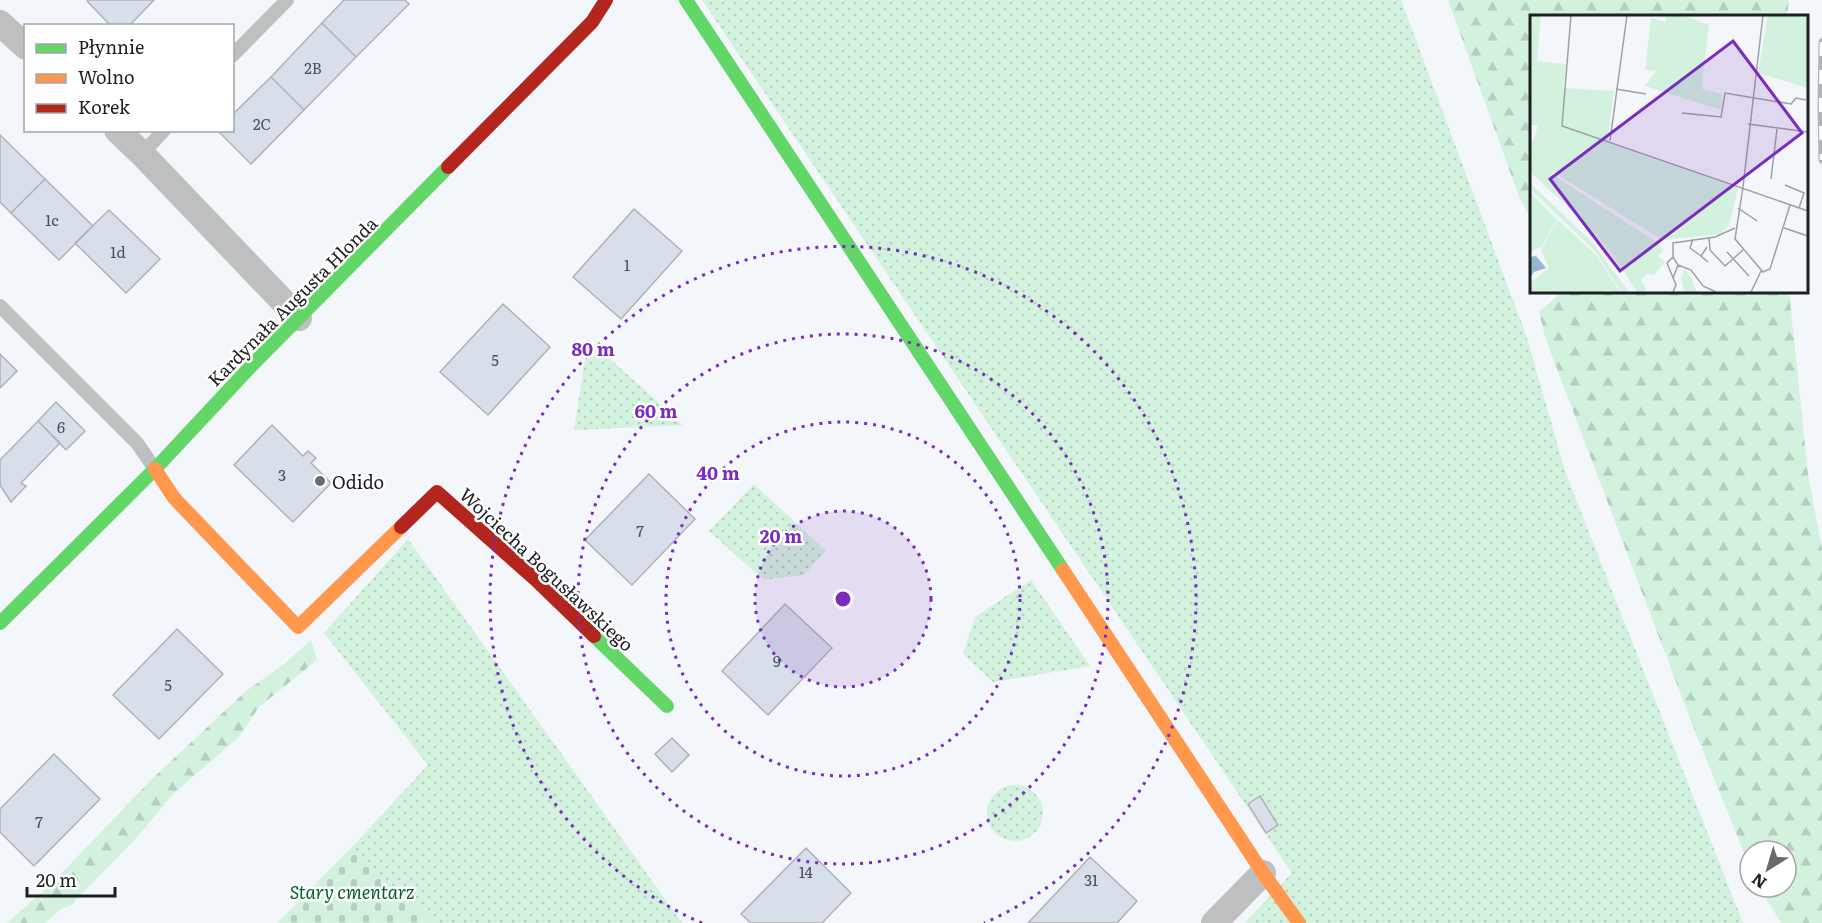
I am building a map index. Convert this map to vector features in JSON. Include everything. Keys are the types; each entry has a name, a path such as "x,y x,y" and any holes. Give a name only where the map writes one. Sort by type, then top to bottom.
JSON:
{"street":[{"name":"Kardynała Augusta Hlonda","path":"0,623 155,469 253,364 592,22 606,0"},
{"path":"686,0 1263,873 1299,923"},
{"path":"0,23 24,45"},
{"path":"119,132 299,318"},
{"name":"Wojciecha Bogusławskiego","path":"155,469 174,498 298,627 437,492 535,579 667,706"},
{"path":"1214,923 1263,873"}],"lane":[{"path":"234,54 287,0"},
{"path":"142,154 162,132"},
{"path":"0,306 137,443 155,469"}],"green space":[{"path":"702,0 1401,0 1526,335 1566,474 1743,923 1245,923 1292,873"},
{"path":"1448,0 1789,0 1787,15 1530,15 1530,217 1520,199"},
{"path":"1562,292 1789,292 1808,474 1822,549 1822,923 1781,923 1766,899 1798,899 1798,839 1739,839 1694,729 1546,340 1539,312"},
{"path":"588,339 683,425 574,430"},
{"path":"754,484 826,551 804,575 764,580 709,531"},
{"path":"408,539 682,923 434,923 351,848 428,765 324,633"},
{"path":"1031,580 1090,666 993,682 963,654 975,617"},
{"path":"311,640 317,660 259,707 239,737 174,793 137,837 71,905 61,909 45,923 7,923 52,883 152,779 246,691 283,665"},
{"path":"1009,785 1021,785 1035,793 1043,807 1041,824 1035,833 1021,841 1009,841 992,829 987,819 987,807 999,790"},
{"name":"Stary cmentarz","path":"351,848 434,923 277,923"}],"building":[{"path":"154,0 131,24 109,24 87,1"},
{"path":"344,0 405,0 409,4 356,57 322,23"},
{"path":"322,23 356,57 304,110 271,77"},
{"path":"271,77 304,110 251,164 219,132 234,132 234,113"},
{"path":"0,135 45,179 11,213 0,202"},
{"path":"45,179 93,226 59,260 11,213"},
{"path":"634,209 682,251 621,319 573,277"},
{"path":"109,210 160,259 126,293 75,243"},
{"path":"503,304 550,347 488,415 440,372"},
{"path":"0,354 17,371 0,388"},
{"path":"56,402 85,431 66,450 38,421"},
{"path":"38,421 60,443 21,483 26,486 11,502 0,485 0,460"},
{"path":"272,425 303,456 308,451 316,458 311,463 331,483 293,522 234,465"},
{"path":"649,474 695,519 632,585 585,540"},
{"path":"785,604 832,648 768,715 722,671"},
{"path":"177,629 223,674 159,739 113,695"},
{"path":"672,738 689,755 672,772 655,754"},
{"path":"54,754 100,799 34,866 0,832 0,809"},
{"path":"1260,796 1278,825 1266,833 1248,804"},
{"path":"806,848 851,893 822,923 751,923 741,914"},
{"path":"1090,857 1137,901 1117,923 1028,923"}],"railway":[{"path":"1822,42 1822,160"}],"traffic: fast":[{"path":"686,0 1063,570"},
{"path":"0,623 155,469 253,364 448,167"},
{"path":"594,636 667,706"}],"traffic: slow":[{"path":"155,469 174,498 298,627 401,527"},
{"path":"1063,570 1263,873 1299,923"}],"traffic: jam":[{"path":"448,167 592,22 606,0"},
{"path":"401,527 437,492 535,579 594,636"}],"place":[{"name":"Odido","path":"320,481"}]}
